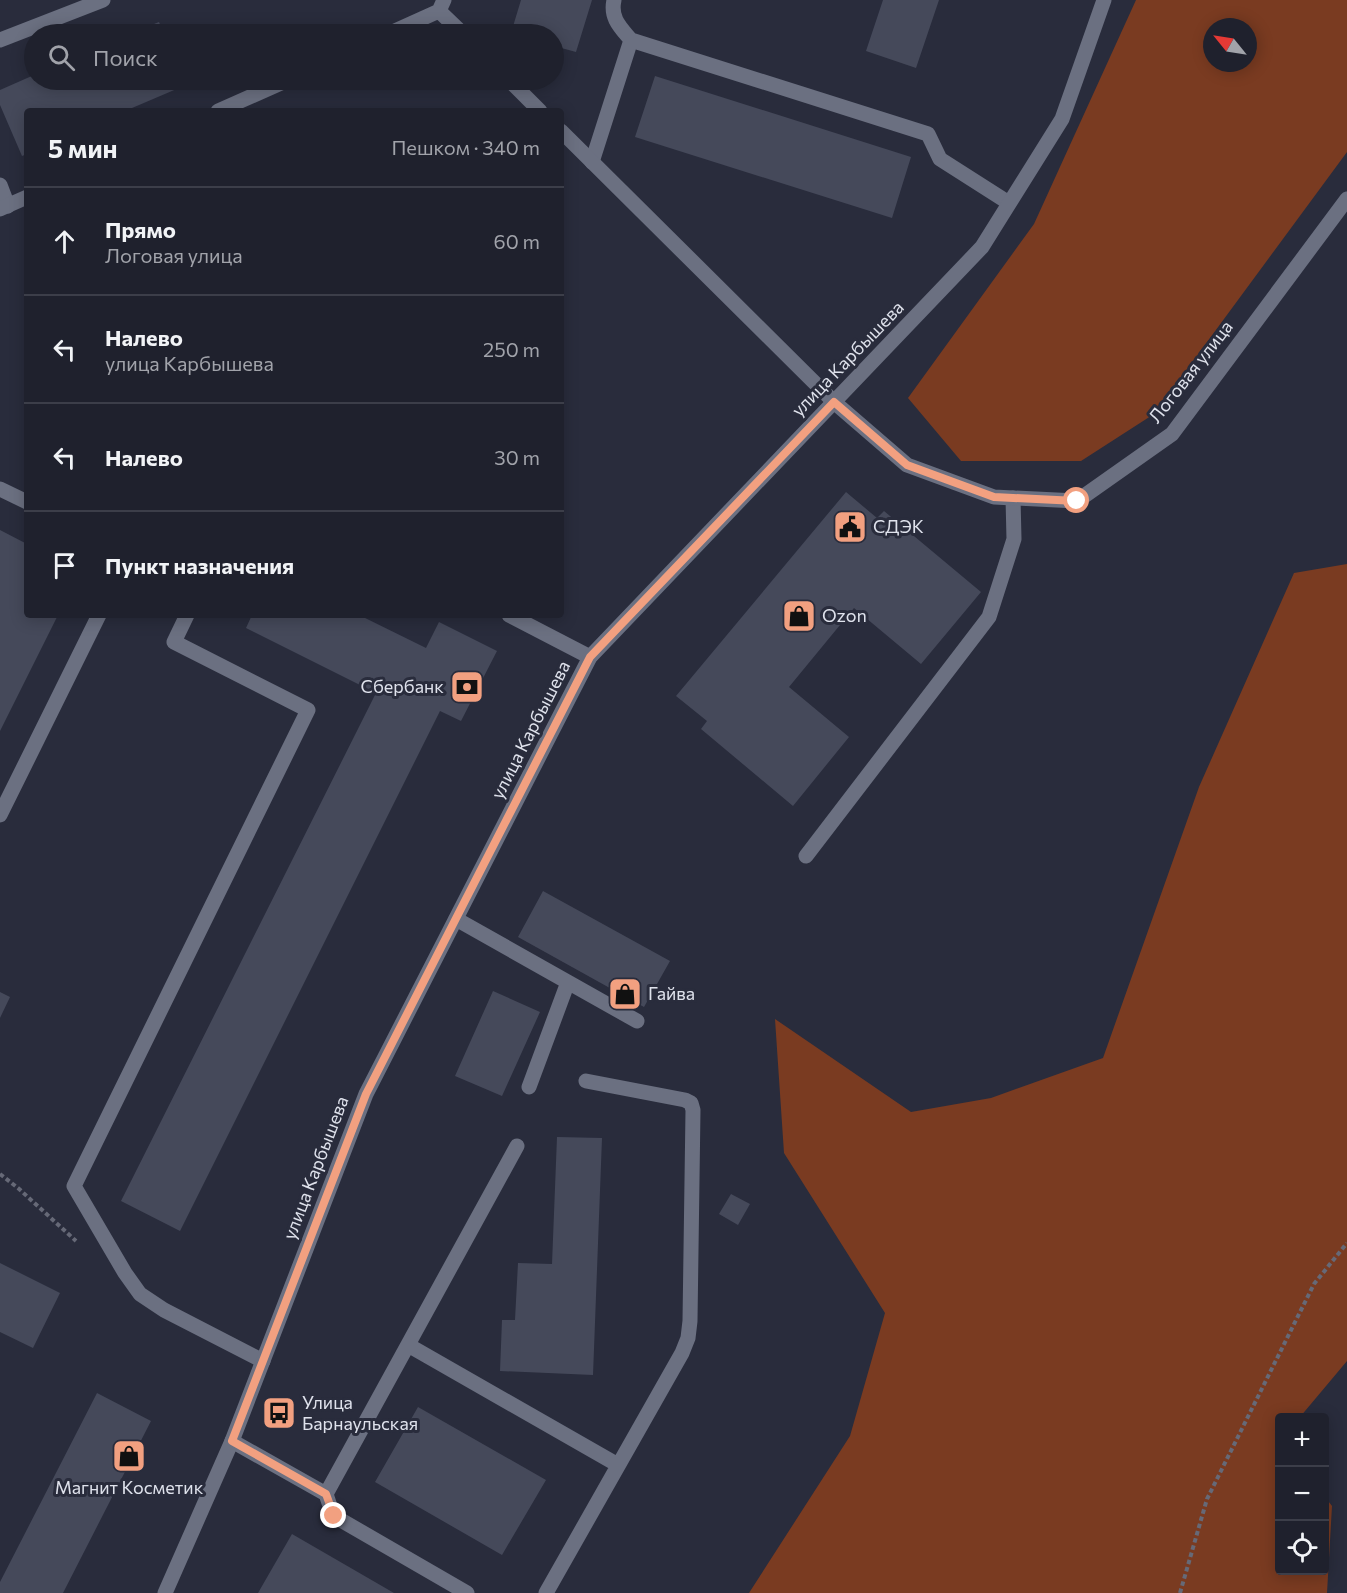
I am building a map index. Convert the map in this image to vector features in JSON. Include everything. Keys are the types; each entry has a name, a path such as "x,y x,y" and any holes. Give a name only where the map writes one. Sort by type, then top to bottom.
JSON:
{"street":[{"path":"41,24 103,0"},
{"path":"614,0 612,9 614,19 632,40 928,134 940,159 1009,203"},
{"name":"улица Карбышева","path":"165,1593 232,1441 366,1094 590,657 982,247 1062,119 1104,0"},
{"path":"407,24 442,6 456,24"},
{"path":"0,40 24,31"},
{"path":"592,162 632,40"},
{"path":"225,108 265,90"},
{"path":"518,90 537,108"},
{"name":"Логовая улица","path":"564,134 834,402 907,465 994,497 1077,501 1172,434 1347,199"},
{"path":"0,185 4,208 24,198"},
{"path":"0,489 24,501"},
{"path":"806,856 988,616 1014,539 1013,498"},
{"path":"0,815 98,618"},
{"path":"186,618 174,642 308,710 74,1186 125,1273 140,1294 164,1310 263,1362"},
{"path":"515,618 590,657"},
{"path":"456,919 637,1021"},
{"path":"529,1087 568,982"},
{"path":"546,1593 682,1353 688,1338 690,1321 693,1110 691,1103 586,1081"},
{"path":"326,1494 517,1146"},
{"path":"408,1345 618,1465"},
{"path":"232,1441 326,1494 331,1509 339,1519 467,1593"}],"path":[{"path":"0,1174 77,1241"},
{"path":"1180,1593 1207,1499 1314,1284 1347,1243"}],"shaded area":[{"path":"1136,0 1347,0 1347,152 1154,414 1081,461 961,461 908,398 1034,224"},
{"path":"1347,564 1347,1361 1303,1413 1275,1413 1275,1575 1328,1575 1327,1593 749,1593 850,1436 885,1313 784,1153 775,1019 911,1112 991,1098 1103,1058 1199,787 1294,573"},
{"path":"1329,1502 1332,1506 1329,1558"}],"building":[{"path":"521,0 592,0 576,52 564,49 564,24 514,24"},
{"path":"883,0 939,0 916,68 866,51"},
{"path":"655,76 911,157 892,218 635,137"},
{"path":"24,79 24,90 174,90 132,108 24,108 24,155 22,156 0,105 0,90"},
{"path":"846,492 877,518 884,511 981,592 921,664 854,608 789,687 849,737 793,806 701,729 707,721 676,696"},
{"path":"0,530 24,542 24,618 56,618 0,731"},
{"path":"251,618 365,618 426,648 439,622 497,651 461,721 440,711 180,1231 121,1201 376,693 246,628"},
{"path":"543,891 670,961 644,1007 518,937"},
{"path":"493,991 540,1012 502,1096 455,1076"},
{"path":"0,992 10,997 0,1018"},
{"path":"557,1137 602,1138 593,1375 500,1371 502,1320 515,1320 518,1263 552,1264"},
{"path":"731,1194 750,1204 738,1225 719,1214"},
{"path":"0,1263 60,1293 33,1348 0,1332"},
{"path":"97,1393 151,1421 63,1593 0,1593 0,1582"},
{"path":"418,1407 546,1480 502,1555 375,1482"},
{"path":"292,1534 394,1593 258,1593"}],"place":[{"name":"СДЭК","path":"850,527"},
{"name":"Ozon","path":"799,616"},
{"name":"Сбербанк","path":"467,687"},
{"name":"Гайва","path":"625,994"},
{"name":"Улица Барнаульская","path":"279,1413"},
{"name":"Магнит Косметик","path":"129,1456"}],"route":[{"path":"334,1516 326,1494 232,1441 366,1094 590,657 834,402 907,465 994,497 1077,501"}]}
